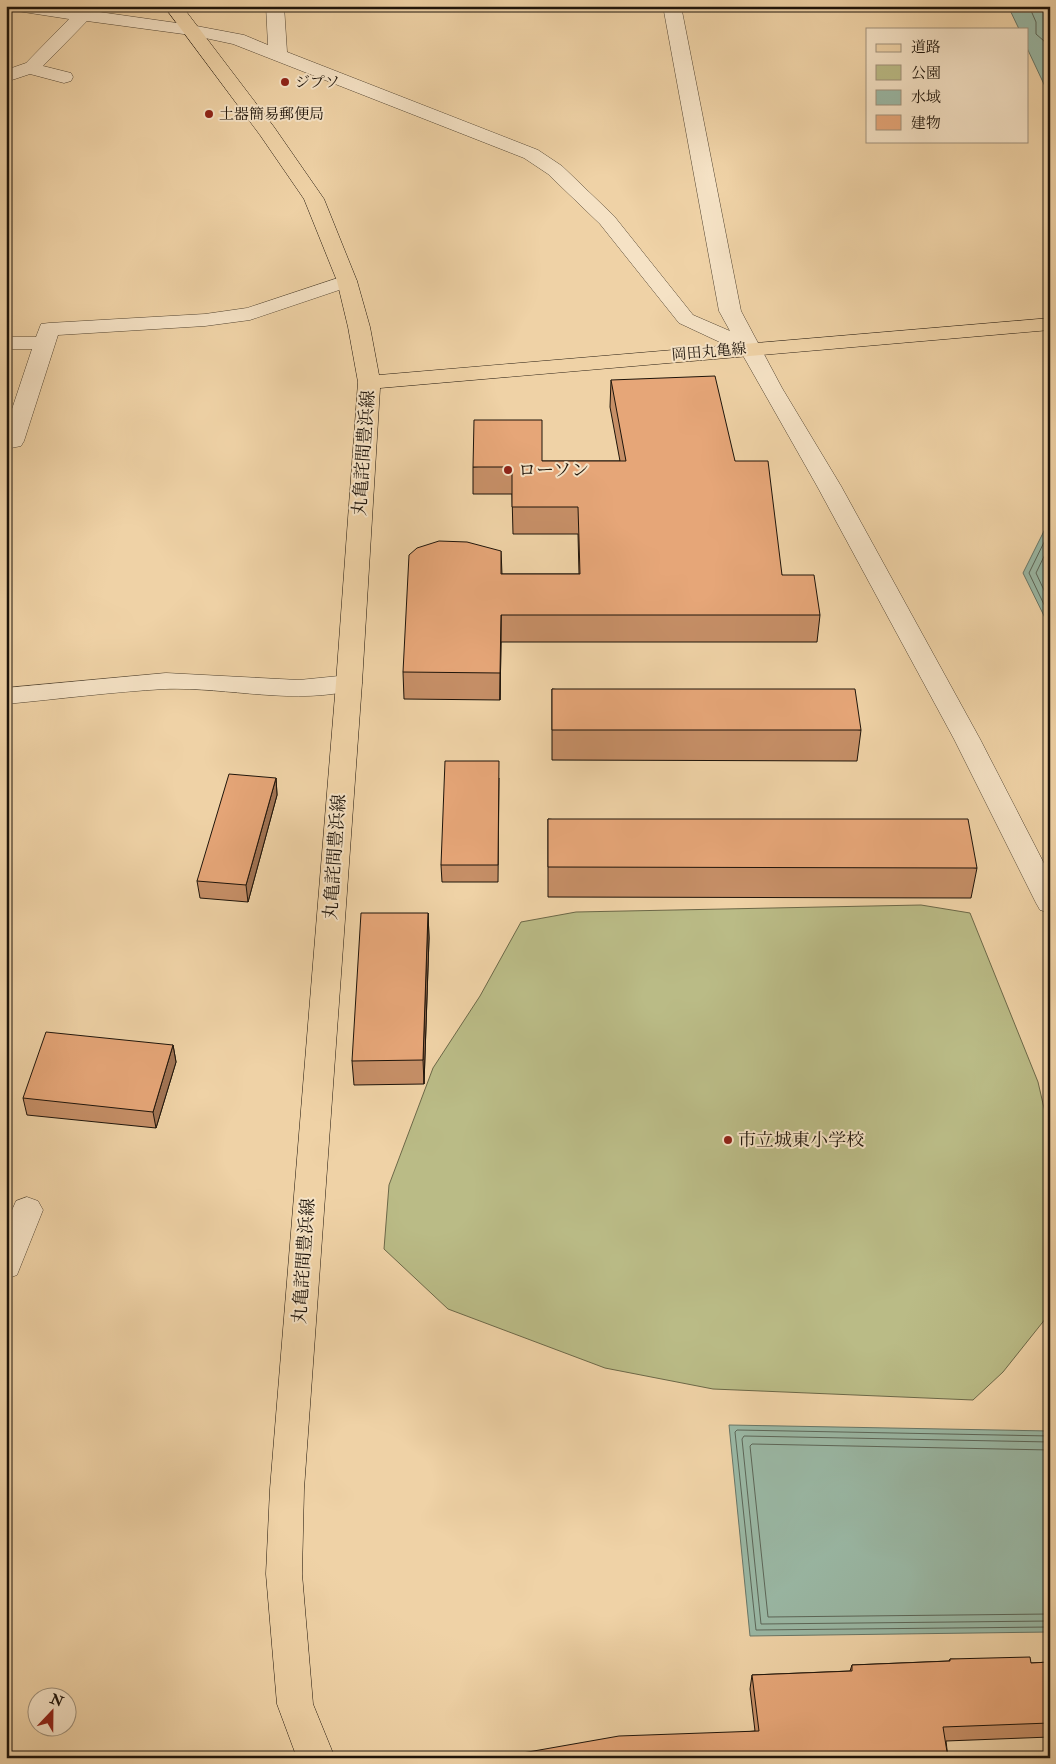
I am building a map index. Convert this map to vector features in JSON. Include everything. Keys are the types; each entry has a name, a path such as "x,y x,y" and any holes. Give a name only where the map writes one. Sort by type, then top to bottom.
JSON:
{"main road":[{"name":"丸亀詫間豊浜線","path":"173,6 267,131 314,199 347,281 359,327 369,382 349,683 287,1490 284,1574 295,1704 316,1758"},
{"name":"岡田丸亀線","path":"369,382 750,348 798,346 1050,324"}],"street":[{"path":"17,6 191,30 238,39 531,154 555,170 608,220 686,319 750,348"},
{"path":"275,6 278,55"},
{"path":"672,6 730,311 771,388 829,486 967,739 1050,903"},
{"path":"6,77 32,67 83,15"},
{"path":"27,68 64,77"},
{"path":"6,442 13,442 49,329 205,320 250,314 347,281"},
{"path":"6,344 44,343"},
{"path":"6,696 166,681 299,688 349,683"},
{"path":"6,1266 27,1210"}],"green space":[{"path":"921,905 970,913 1038,1082 1050,1134 1050,1313 1003,1372 973,1400 713,1389 605,1368 448,1309 384,1249 389,1185 433,1068 480,996 521,922 576,912"}],"water":[{"path":"1008,6 1050,6 1050,97 1028,50 1028,28 1019,28"},
{"path":"1050,519 1050,628 1023,573"},
{"path":"729,1425 1050,1431 1050,1632 750,1636"}],"building":[{"path":"715,376 735,461 768,461 782,575 814,575 820,615 501,615 500,673 403,672 409,555 417,548 439,541 467,542 501,551 501,574 580,574 578,507 512,507 512,467 473,467 474,420 542,420 542,461 626,461 611,380"},
{"path":"552,689 855,689 861,730 552,730"},
{"path":"445,761 499,761 498,865 441,865"},
{"path":"229,774 276,778 246,885 197,881"},
{"path":"548,819 968,819 977,868 548,867"},
{"path":"361,913 428,913 423,1060 352,1061"},
{"path":"46,1032 173,1045 153,1112 23,1098"},
{"path":"1030,1657 1031,1663 1050,1662 1050,1723 943,1727 948,1758 511,1758 511,1755 619,1736 759,1731 752,1675 852,1671 852,1665 950,1661 950,1659"}],"place":[{"name":"ジプソ","path":"285,82"},
{"name":"土器簡易郵便局","path":"209,114"},
{"name":"ローソン","path":"508,470"},
{"name":"市立城東小学校","path":"728,1140"}]}
